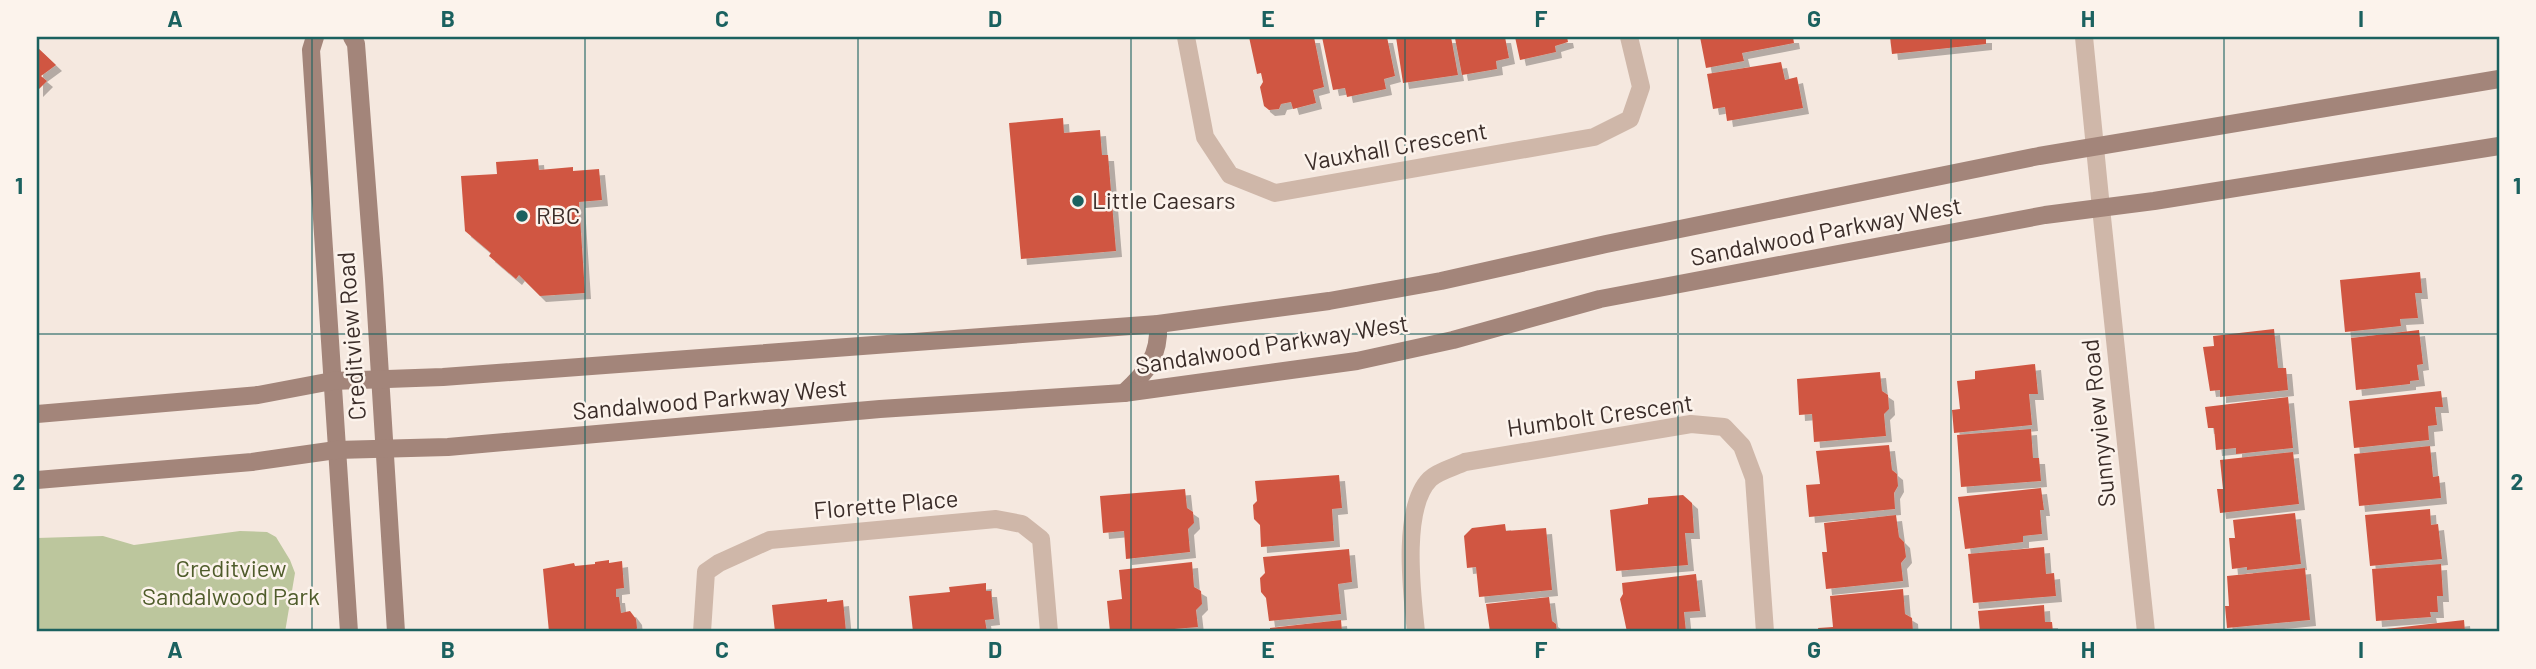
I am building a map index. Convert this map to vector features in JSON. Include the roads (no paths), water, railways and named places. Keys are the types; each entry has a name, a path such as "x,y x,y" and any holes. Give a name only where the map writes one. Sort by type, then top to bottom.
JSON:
{"main road":[{"name":"Creditview Road","path":"315,37 311,50 349,632"},
{"name":"Creditview Road","path":"352,37 356,44 396,632"},
{"name":"Sandalwood Parkway West","path":"37,414 258,395 332,382 1158,324 1329,301 1441,281 1619,241 2039,156 2499,79"},
{"name":"Sandalwood Parkway West","path":"37,480 252,462 336,450 448,447 880,410 1124,393 1357,361 1453,340 1600,299 2045,215 2499,146"},
{"path":"1124,393 1154,360 1159,339 1158,324"}],"street":[{"name":"Vauxhall Crescent","path":"1186,37 1205,137 1230,175 1275,193 1594,137 1630,119 1641,87 1629,37"},
{"name":"Sunnyview Road","path":"2084,37 2146,632"},
{"name":"Humbolt Crescent","path":"1416,632 1410,569 1415,503 1431,478 1465,462 1691,424 1724,427 1742,446 1754,478 1765,632"},
{"name":"Florette Place","path":"702,632 706,572 719,562 770,540 996,519 1022,524 1041,539 1049,632"}],"place":[{"name":"Little Caesars","path":"1078,201"},
{"name":"RBC","path":"522,216"}],"park label":[{"name":"Creditview Sandalwood Park","path":"231,583"}]}
